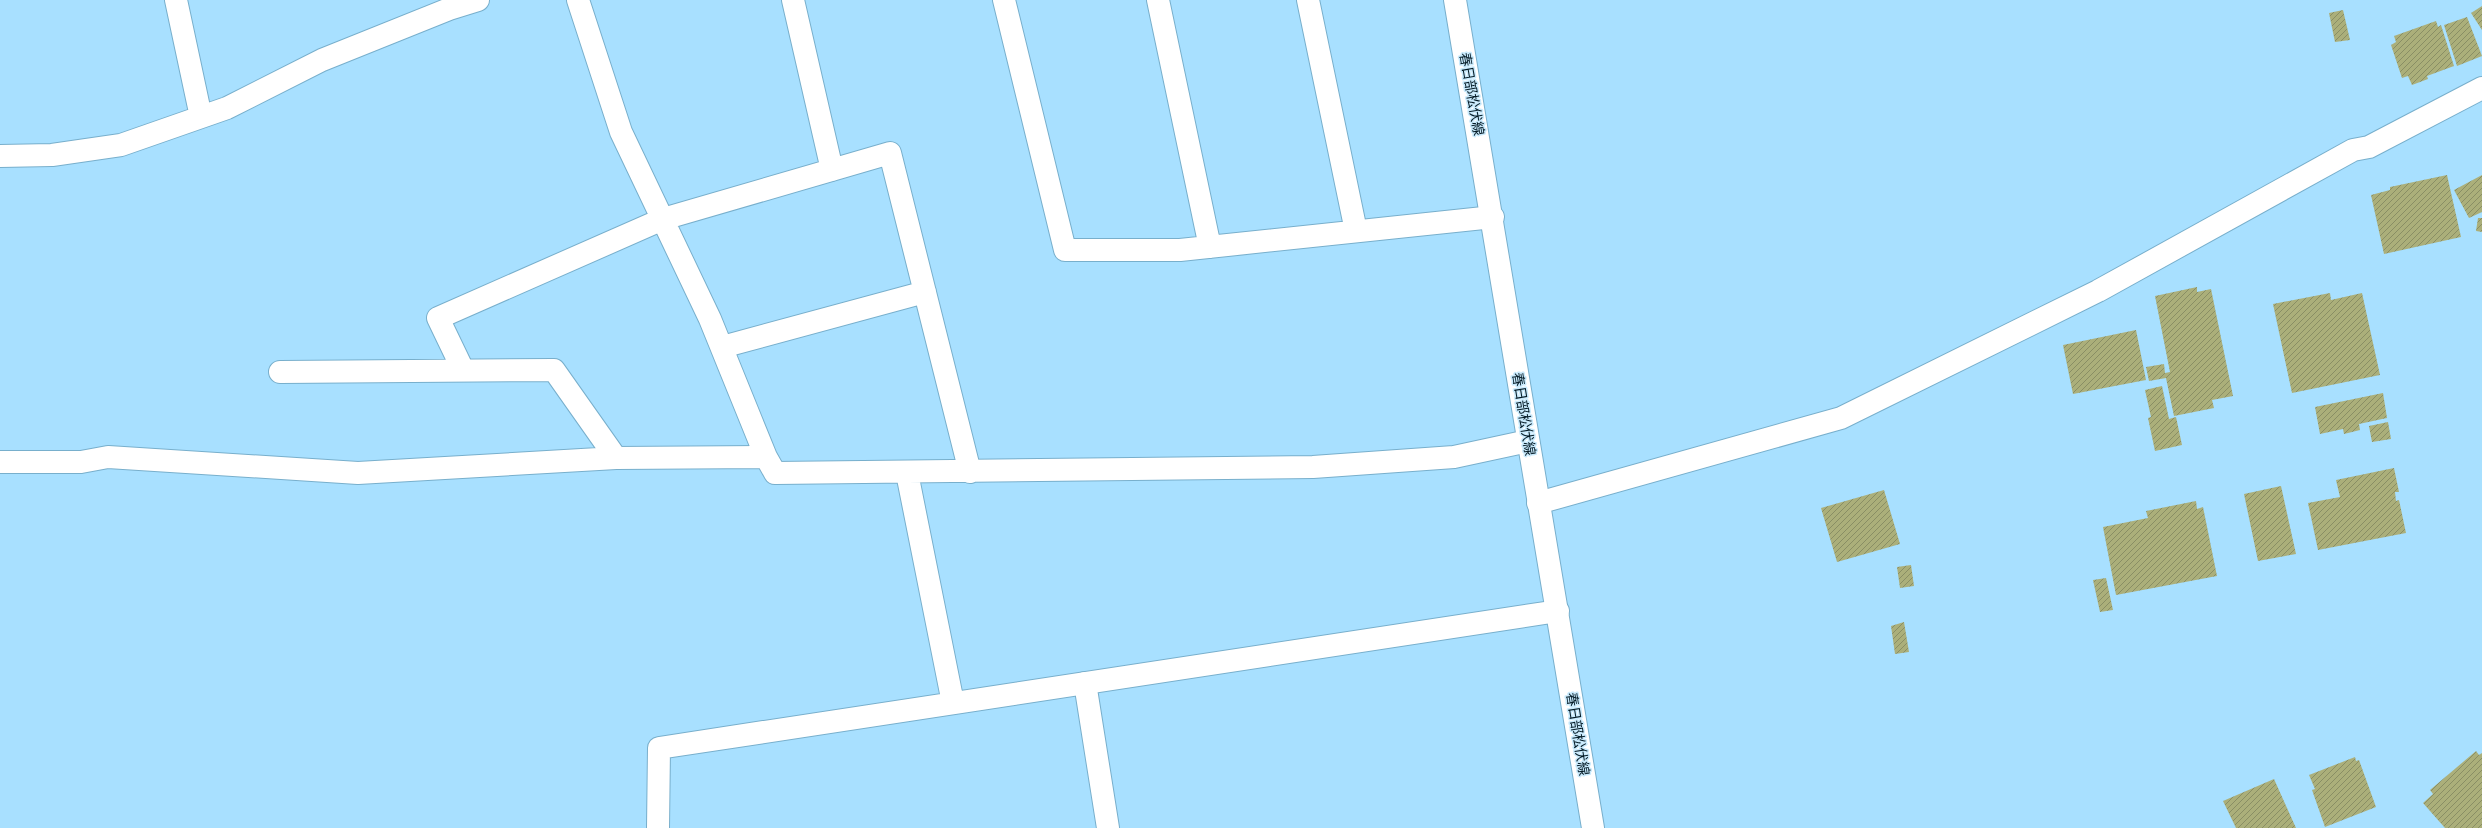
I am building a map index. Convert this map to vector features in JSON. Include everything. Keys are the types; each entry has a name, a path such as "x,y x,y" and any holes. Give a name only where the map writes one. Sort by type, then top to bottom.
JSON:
{"street":[{"path":"176,0 201,117"},
{"path":"0,156 52,155 121,145 227,108 322,60 449,9 478,0"},
{"path":"578,0 621,132 710,319 766,457 775,473 907,473 1313,467 1454,457 1528,441"},
{"path":"793,0 832,170"},
{"path":"1004,0 1065,250 1180,250 1493,217"},
{"path":"1158,0 1210,247"},
{"path":"1308,0 1356,231"},
{"name":"春日部松伏線","path":"1456,0 1493,217 1538,503 1558,611 1593,828"},
{"path":"1538,503 1841,418 2098,291 2353,150 2369,148 2482,88"},
{"path":"463,370 438,318 663,219 890,153 970,472"},
{"path":"722,347 925,292"},
{"path":"280,372 554,370 616,458"},
{"path":"0,462 82,462 108,457 358,473 616,458 766,457"},
{"path":"907,473 953,703"},
{"path":"658,828 660,748 1558,611"},
{"path":"1085,683 1108,828"}],"building":[{"path":"2482,6 2482,30 2471,13"},
{"path":"2343,10 2350,40 2335,42 2329,13"},
{"path":"2467,17 2482,56 2457,66 2444,25"},
{"path":"2436,21 2438,27 2441,25 2454,66 2427,76 2428,79 2412,85 2408,76 2402,78 2391,45 2396,42 2394,36"},
{"path":"2447,175 2461,237 2384,254 2371,195 2390,190 2390,187"},
{"path":"2482,175 2482,212 2469,218 2454,190"},
{"path":"2478,218 2482,218 2482,232 2476,231"},
{"path":"2197,287 2197,292 2211,289 2233,396 2212,400 2214,408 2174,416 2166,378 2149,381 2146,367 2164,364 2165,373 2170,372 2155,296"},
{"path":"2330,293 2331,300 2362,293 2380,375 2292,393 2273,304"},
{"path":"2136,330 2146,380 2073,394 2063,345"},
{"path":"2162,386 2169,419 2176,417 2182,445 2155,451 2148,418 2151,417 2145,390"},
{"path":"2383,393 2387,418 2359,424 2360,430 2344,434 2343,429 2320,434 2315,407"},
{"path":"2388,422 2391,439 2372,442 2369,426"},
{"path":"2394,468 2399,492 2395,492 2396,501 2399,500 2406,533 2318,550 2308,503 2340,497 2336,480"},
{"path":"2281,486 2296,554 2258,561 2244,494"},
{"path":"1884,490 1900,544 1837,562 1821,508"},
{"path":"2196,501 2197,509 2203,507 2217,576 2116,595 2103,527 2148,518 2146,511"},
{"path":"1911,565 1914,586 1900,588 1897,567"},
{"path":"2106,578 2113,610 2100,612 2093,580"},
{"path":"1904,622 1909,652 1895,654 1891,626"},
{"path":"2476,751 2479,755 2482,753 2482,828 2445,828 2423,803 2433,794 2430,790"},
{"path":"2355,757 2356,761 2359,760 2376,807 2325,827 2312,790 2315,789 2309,775"},
{"path":"2274,779 2296,828 2236,828 2223,801"}]}
